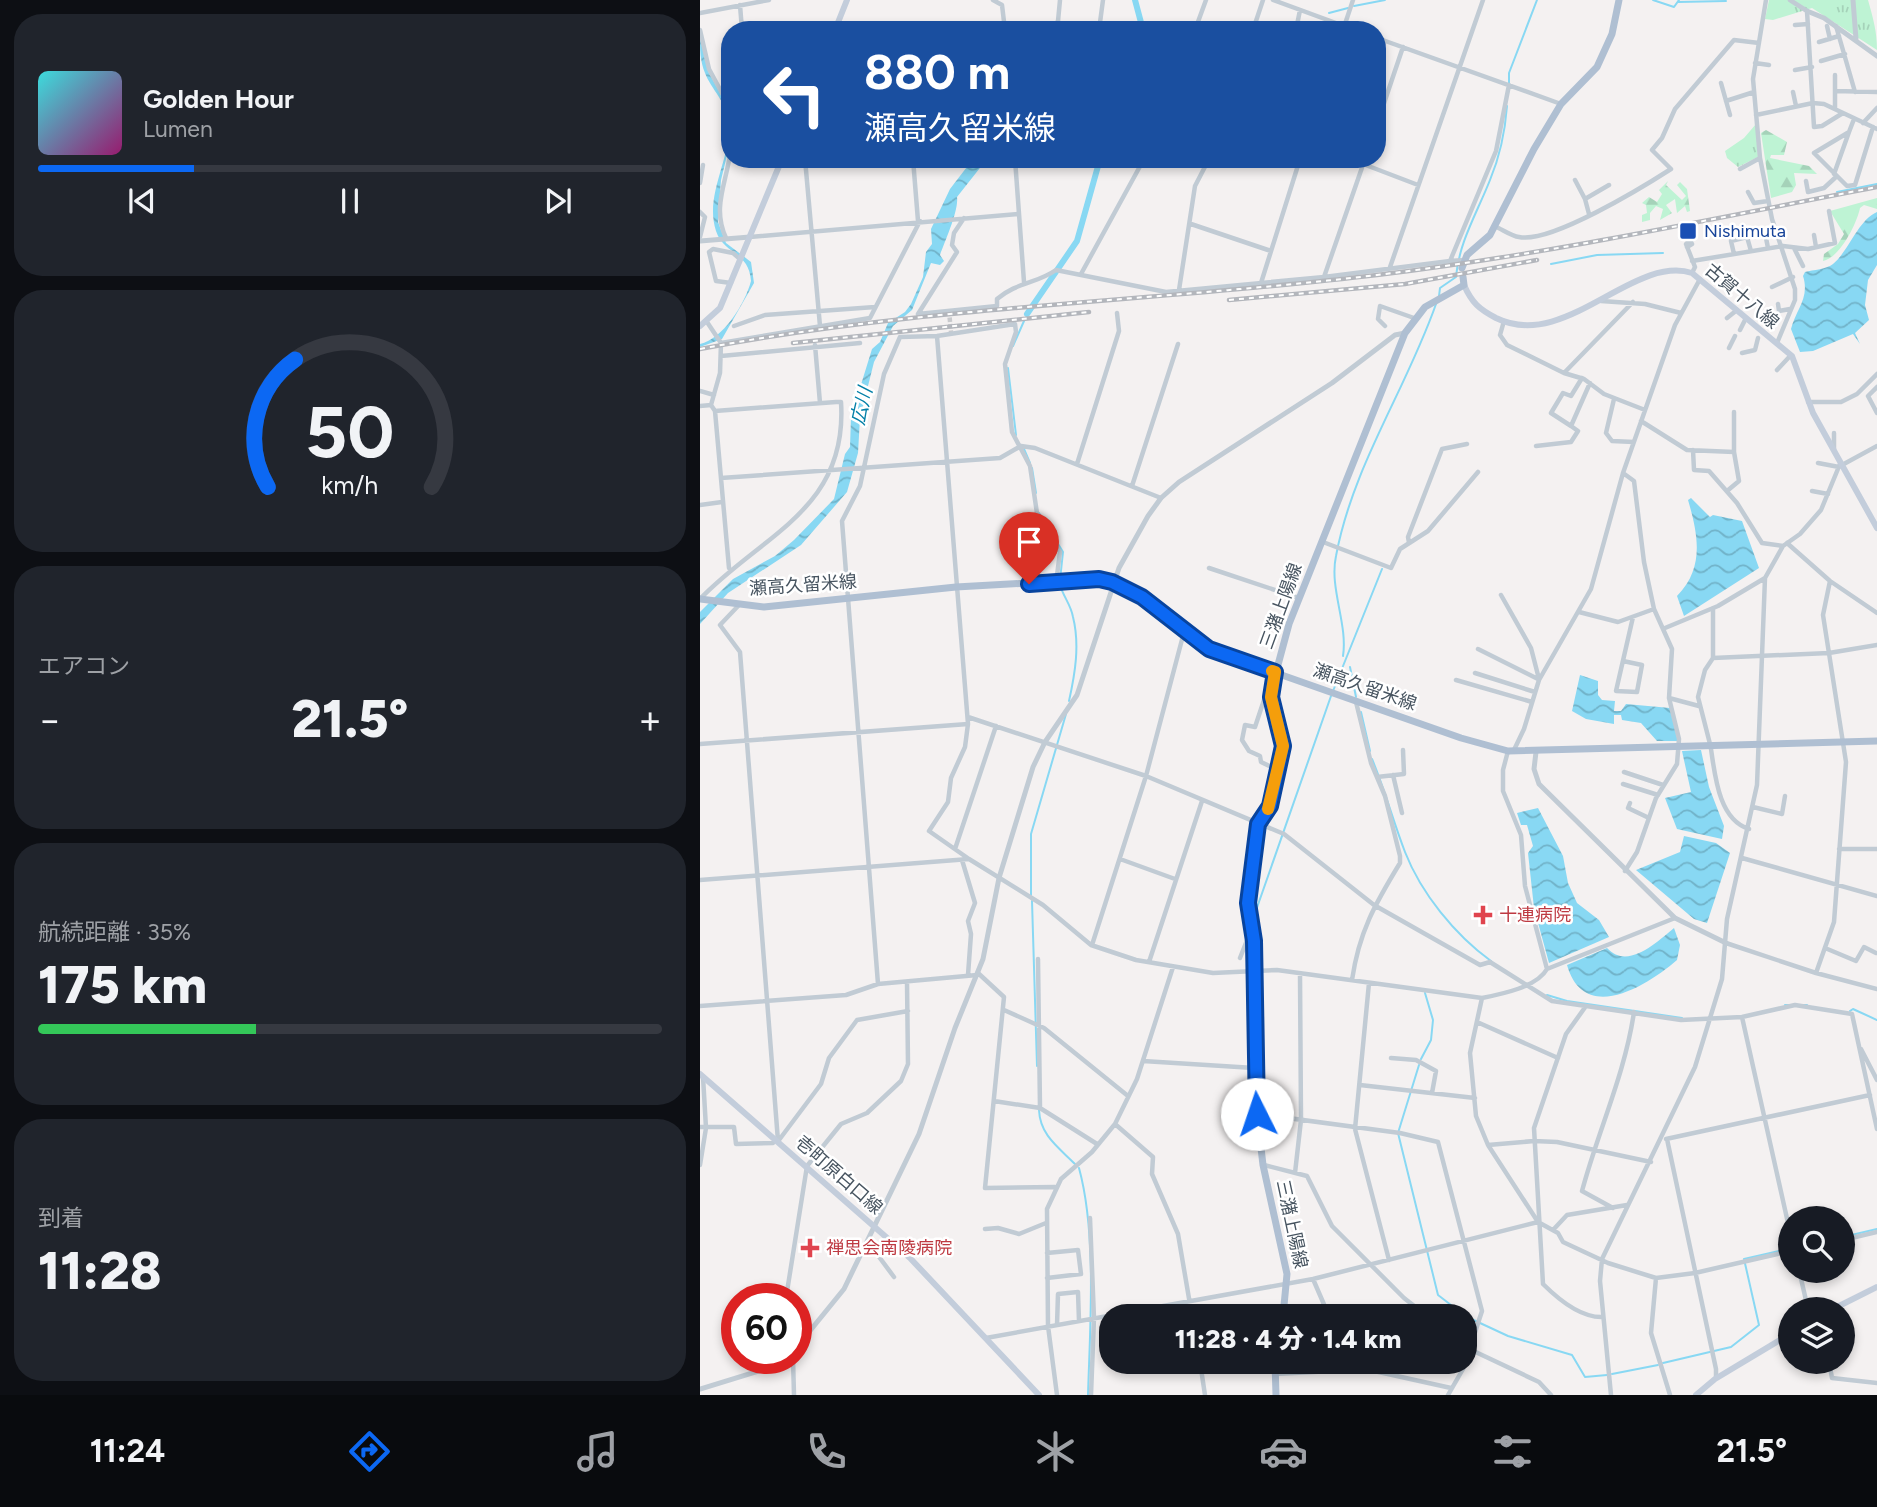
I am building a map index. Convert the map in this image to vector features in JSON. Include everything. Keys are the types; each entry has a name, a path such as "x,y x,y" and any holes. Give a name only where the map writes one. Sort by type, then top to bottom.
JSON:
{"main road":[{"path":"839,21 847,0"},
{"path":"1463,264 1485,241 1561,104 1597,67 1612,34 1619,0"},
{"path":"703,324 720,309 778,168"},
{"name":"古賀十八線","path":"1463,281 1473,304 1504,321 1523,326 1541,325 1661,273 1683,270 1692,273 1791,355 1808,401 1840,465 1877,528"},
{"name":"三潴上陽線","path":"1285,1304 1288,1283 1263,1165 1257,1114 1253,970 1248,903 1258,824 1270,806 1283,738 1271,691 1299,598 1405,333 1414,318 1430,303 1463,281"},
{"name":"瀬高久留米線","path":"702,599 764,607 956,587 1056,584 1099,579 1112,582 1142,597 1184,632 1220,653 1355,701 1511,751 1877,741"},
{"name":"壱町原白口線","path":"701,1075 877,1226 1039,1395"},
{"path":"1855,1298 1877,1287"},
{"path":"1696,1395 1716,1379 1778,1341"},
{"path":"1274,1374 1276,1395"}],"street":[{"path":"700,13 769,0"},
{"path":"993,0 1002,5 1004,21"},
{"path":"1058,21 1060,0"},
{"path":"1100,21 1103,0"},
{"path":"1198,21 1206,0"},
{"path":"1256,21 1263,0"},
{"path":"1272,0 1327,21"},
{"path":"1346,21 1353,0"},
{"path":"1389,270 1483,0"},
{"path":"1766,0 1755,63 1754,92 1760,158 1768,201 1796,289 1777,343"},
{"path":"1790,0 1836,26 1877,56"},
{"path":"1853,0 1856,39"},
{"path":"740,5 741,21"},
{"path":"1298,21 1301,10"},
{"path":"1807,11 1814,127 1822,126 1843,113"},
{"path":"1795,26 1808,24"},
{"path":"1827,26 1830,39"},
{"path":"1836,26 1855,92"},
{"path":"700,30 709,69 721,91"},
{"path":"1819,42 1839,36"},
{"path":"1494,225 1525,237 1567,229 1589,214 1608,209 1634,189 1671,169 1652,150 1662,138 1675,108 1734,40 1759,43"},
{"path":"1386,41 1561,104"},
{"path":"1386,97 1403,47"},
{"path":"1821,61 1845,54"},
{"path":"1755,63 1769,65"},
{"path":"1795,70 1812,67"},
{"path":"1835,75 1835,109"},
{"path":"1721,83 1730,115"},
{"path":"1450,261 1496,151 1508,85"},
{"path":"1835,91 1877,92"},
{"path":"1726,101 1754,92"},
{"path":"1793,92 1796,106"},
{"path":"1756,115 1813,103 1835,109 1875,128 1855,185 1847,186 1814,153 1849,132"},
{"path":"1863,123 1877,108"},
{"path":"1806,181 1808,192 1825,190 1836,175 1854,119"},
{"path":"1804,122 1814,121"},
{"path":"1740,169 1760,158"},
{"path":"700,183 704,165"},
{"path":"725,168 719,218 726,239"},
{"path":"806,168 820,326"},
{"path":"721,342 870,318 920,221 914,168"},
{"path":"1016,168 1024,282"},
{"path":"1080,274 1139,168"},
{"path":"1179,290 1195,186 1204,168"},
{"path":"1261,283 1297,168"},
{"path":"1324,277 1362,168"},
{"path":"1378,168 1418,185"},
{"path":"1575,180 1589,214"},
{"path":"1585,199 1609,185"},
{"path":"1748,192 1754,203 1768,201"},
{"path":"1692,261 1783,246 1816,247 1835,242 1829,211"},
{"path":"700,212 705,217 702,240"},
{"path":"702,240 1019,214"},
{"path":"962,218 954,233 952,245 957,253 918,314 997,306 997,299 1024,282 1047,276 1056,270 1166,292 1389,270 1450,261 1463,264"},
{"path":"1191,223 1271,251"},
{"path":"1814,235 1816,247"},
{"path":"1734,254 1731,241 1747,237 1751,251"},
{"path":"1766,238 1768,248"},
{"path":"702,240 713,249 733,253 741,260"},
{"path":"1687,247 1692,261 1692,273"},
{"path":"1793,247 1803,265"},
{"path":"713,249 709,252 716,281 732,283"},
{"path":"1772,286 1793,277"},
{"path":"937,336 968,720 965,747 956,761 948,802 929,831 1043,905 1092,945 1149,962 1213,973 1253,970 1300,974 1482,998 1505,994 1543,976 1547,968 1525,886 1521,835 1503,791 1503,770 1539,680 1596,575 1623,473 1641,421 1681,313 1700,278"},
{"path":"1600,301 1633,302 1681,313"},
{"path":"1564,373 1633,302"},
{"path":"1778,304 1779,312 1791,309"},
{"path":"1385,326 1378,319 1380,306 1414,318"},
{"path":"734,326 765,315 876,307"},
{"path":"1727,318 1738,310"},
{"path":"1077,464 1119,331 1117,313"},
{"path":"1740,330 1746,317"},
{"path":"1504,321 1500,335 1507,345 1564,373 1581,378 1614,399 1645,410"},
{"path":"703,324 721,342 721,356 710,405"},
{"path":"878,984 842,521 860,486 884,374 900,337 937,336 1015,324 1016,332 1005,364 1012,432 1030,466 1038,520 1060,552 1056,584"},
{"path":"812,1330 839,1297 877,1226 928,1114 955,1028 977,974 999,878 1025,787 1045,742 1077,695 1112,582 1161,498 1179,482 1332,383 1395,335 1405,333"},
{"path":"1729,348 1735,337"},
{"path":"1742,353 1755,350 1758,338"},
{"path":"721,356 815,345 860,343"},
{"path":"1132,486 1178,344"},
{"path":"815,345 820,403"},
{"path":"1777,370 1791,355"},
{"path":"1808,401 1841,402 1857,394 1877,374"},
{"path":"1536,446 1571,442 1578,431 1551,413 1563,393 1572,396 1581,378"},
{"path":"1571,426 1590,383"},
{"path":"1877,387 1868,396 1877,413"},
{"path":"700,391 714,395"},
{"path":"1614,399 1606,433 1612,441 1634,442"},
{"path":"702,599 729,569 806,509 820,492 834,469 841,402 715,411"},
{"path":"700,406 710,405"},
{"path":"710,405 715,411 729,569"},
{"path":"1727,491 1739,481 1734,452 1734,412"},
{"path":"1641,421 1687,450 1734,452"},
{"path":"1833,450 1834,433"},
{"path":"1409,543 1408,537 1442,449 1467,444"},
{"path":"1818,463 1840,465 1877,446"},
{"path":"721,478 1000,458 1018,447 1035,448 1161,498"},
{"path":"1693,450 1694,470 1709,471 1727,491 1762,543 1785,545 1830,581 1877,613"},
{"path":"1665,628 1713,608 1765,578 1785,545 1821,510 1840,465"},
{"path":"1321,541 1391,568 1400,549 1428,531 1478,472"},
{"path":"1623,473 1634,481 1644,562 1654,608 1672,649 1669,698 1675,713 1679,747 1677,764 1658,795 1625,872"},
{"path":"1812,491 1828,494"},
{"path":"700,505 722,502"},
{"path":"1209,568 1299,598"},
{"path":"1611,1395 1600,1281 1602,1259 1627,1205 1664,1138 1695,1067 1722,979 1727,919 1753,807 1759,744 1765,578"},
{"path":"1816,973 1834,922 1846,762 1823,615 1830,581"},
{"path":"1501,595 1531,648 1539,680"},
{"path":"736,604 720,625 740,652 777,1140"},
{"path":"1578,611 1618,622 1654,608"},
{"path":"1713,608 1713,658 1705,670 1698,697 1714,773 1728,814 1735,825 1749,829"},
{"path":"1623,661 1642,665 1637,692 1616,691 1633,617"},
{"path":"1092,945 1146,776 1184,632"},
{"path":"1713,658 1829,653 1877,645"},
{"path":"1478,649 1539,680"},
{"path":"1475,673 1535,692"},
{"path":"1455,680 1532,702"},
{"path":"1271,691 1266,694 1255,727 1245,725 1241,740 1249,751 1260,756 1261,762 1279,770"},
{"path":"1669,698 1700,706"},
{"path":"1352,980 1357,948 1374,905 1399,863 1400,856 1388,806 1355,701"},
{"path":"700,744 858,733 968,720 1045,742 1146,776 1284,834 1374,905 1480,965 1490,962 1552,1001 1681,1020 1742,1017 1795,1005 1852,1013 1877,1129"},
{"path":"955,849 996,726"},
{"path":"1377,777 1404,774 1403,750"},
{"path":"1536,752 1534,769 1539,784 1625,872 1675,918 1726,943 1816,973 1877,989"},
{"path":"1624,772 1663,785"},
{"path":"1393,775 1402,813"},
{"path":"1623,784 1658,795"},
{"path":"1753,807 1782,814 1785,796"},
{"path":"1149,962 1202,801"},
{"path":"1630,803 1628,808 1649,818"},
{"path":"1839,849 1877,849"},
{"path":"1742,858 1877,896"},
{"path":"700,880 969,859"},
{"path":"1119,859 1175,879"},
{"path":"962,860 975,903 968,920 971,934 968,975"},
{"path":"1547,968 1675,918"},
{"path":"1240,958 1251,930"},
{"path":"1825,948 1856,961 1864,947 1876,953"},
{"path":"1038,959 1040,1108"},
{"path":"1057,1395 1048,1326 1047,1209 1055,1187 1115,1124 1143,1061 1173,967"},
{"path":"700,1006 846,995 878,984 977,974 1004,997 985,1188 1055,1187"},
{"path":"1295,1173 1301,1120 1300,974"},
{"path":"788,1283 807,1166 841,1124 867,1113 901,1081 910,1057 907,982"},
{"path":"1369,983 1355,1129 1389,1260"},
{"path":"1482,998 1470,1053 1476,1116 1488,1145 1538,1222 1553,1230 1563,1242 1643,1277 1695,1273 1778,1254"},
{"path":"1586,1006 1566,1034 1534,1128 1538,1222 1543,1284 1559,1299 1590,1318 1603,1317"},
{"path":"1004,1010 1038,1025 1128,1096"},
{"path":"703,1128 733,1127 736,1144 744,1146 773,1143 821,1084 829,1058 857,1020 908,1011"},
{"path":"1613,1208 1583,1191 1593,1150 1628,1051 1633,1012"},
{"path":"1742,1017 1784,1206"},
{"path":"1477,1022 1558,1058"},
{"path":"1857,1042 1877,1080"},
{"path":"1391,1058 1416,1060 1436,1071 1433,1093"},
{"path":"1143,1061 1254,1068"},
{"path":"700,1165 703,1128 701,1075"},
{"path":"1360,1086 1475,1098"},
{"path":"1664,1138 1870,1095"},
{"path":"994,1101 1040,1108 1097,1144"},
{"path":"1257,1114 1401,1133 1438,1142 1482,1311 1477,1323"},
{"path":"1115,1124 1153,1157 1152,1174 1178,1234 1190,1304"},
{"path":"1664,1138 1716,1368 1716,1379"},
{"path":"1488,1145 1534,1141 1651,1162"},
{"path":"1263,1165 1307,1177 1332,1226 1414,1304"},
{"path":"1553,1230 1567,1214 1627,1205"},
{"path":"1090,1218 1094,1318 1091,1395"},
{"path":"986,1338 1313,1279 1538,1222"},
{"path":"985,1229 998,1228 1019,1234 1046,1223"},
{"path":"1855,1237 1877,1232"},
{"path":"868,1242 894,1277"},
{"path":"1047,1278 1081,1274 1078,1250 1048,1253"},
{"path":"1656,1278 1650,1333 1670,1395"},
{"path":"1313,1279 1324,1304"},
{"path":"1057,1325 1058,1294 1078,1292 1079,1321"},
{"path":"1477,1353 1539,1382 1551,1395"},
{"path":"700,1389 740,1374"},
{"path":"793,1374 794,1395"},
{"path":"1202,1374 1205,1395"},
{"path":"1392,1374 1451,1388"},
{"path":"1448,1395 1460,1374"},
{"path":"1831,1374 1832,1378 1877,1383"}],"green space":[{"path":"1769,0 1868,0 1877,50 1812,8 1773,20 1765,19"},
{"path":"1756,124 1758,157 1738,167 1727,158 1725,151 1744,138"},
{"path":"1766,130 1787,142 1784,155 1771,155 1770,158 1809,166 1817,174 1794,173 1796,185 1792,192 1771,198 1761,133"},
{"path":"1668,181 1666,185 1682,200 1686,196 1677,185 1680,182 1687,189 1690,211 1687,212 1685,206 1677,213 1675,199 1666,205 1672,213 1660,220 1663,209 1656,206 1650,213 1650,220 1642,222 1642,215 1647,213 1646,205 1642,203 1649,197 1657,202 1662,194 1659,190"},
{"path":"1877,198 1877,209 1864,205 1860,208 1841,247 1836,254 1823,261 1824,254 1838,244 1844,234 1830,211"}],"water":[{"path":"700,36 708,71 721,95 721,101 703,68"},
{"path":"724,168 718,222 726,243 751,262 754,283 722,339 700,347 700,344 717,335 732,319 744,300 751,281 746,264 725,245 716,231 713,203"},
{"name":"広川","path":"966,168 980,168 957,197 954,217 940,255 944,261 940,265 931,263 912,310 893,326 874,362 860,418 858,453 847,492 801,545 728,593 700,624 700,612 733,579 775,556 834,499 845,454 850,447 851,417 872,349 880,342 888,323 905,312 911,304 923,277 926,252 932,244 931,229 950,189"},
{"path":"1877,212 1877,265 1868,280 1865,305 1869,320 1855,333 1860,344 1853,334 1813,351 1800,352 1791,329 1804,297 1805,272 1833,264 1864,222"},
{"path":"1691,498 1710,517 1713,515 1742,521 1759,568 1684,616 1677,596 1692,574 1697,550 1688,500"},
{"path":"1580,675 1598,681 1598,695 1602,700 1615,701 1614,711 1621,711 1626,704 1670,708 1678,741 1657,741 1641,723 1622,720 1621,715 1614,715 1614,724 1586,719 1572,711"},
{"path":"1701,750 1709,787 1724,826 1722,839 1677,829 1665,798 1691,792 1682,751"},
{"path":"1538,808 1563,856 1568,883 1577,903 1599,920 1609,937 1549,963 1534,908 1528,853 1533,846 1527,825 1521,825 1517,813"},
{"path":"1684,836 1716,843 1730,853 1707,923 1694,919 1636,870 1680,852"},
{"path":"1674,928 1680,945 1677,960 1650,980 1617,995 1601,997 1587,993 1575,983 1567,965 1607,948 1615,954 1633,955 1651,946"}],"waterway":[{"path":"1135,0 1141,21"},
{"path":"1354,6 1385,0"},
{"path":"1509,83 1509,73 1537,0"},
{"path":"1653,0 1674,7 1679,0"},
{"path":"1678,2 1726,1"},
{"path":"1329,13 1348,8"},
{"path":"1439,296 1440,288 1456,277 1465,240 1497,162 1507,106"},
{"path":"1027,314 1077,241 1097,168"},
{"path":"1837,192 1877,184"},
{"path":"1551,264 1597,255 1663,253"},
{"path":"1343,656 1343,631 1334,568 1344,523 1367,459 1436,304"},
{"path":"1013,346 1024,321"},
{"path":"1008,368 1016,435"},
{"path":"1024,449 1030,463"},
{"path":"1032,468 1036,493"},
{"path":"1039,513 1063,552 1060,580"},
{"path":"1333,691 1382,569"},
{"path":"1060,585 1072,613 1076,638 1075,670 1069,701"},
{"path":"1350,667 1356,697"},
{"path":"1253,919 1331,696"},
{"path":"1361,712 1370,751"},
{"path":"1031,895 1031,834 1066,714"},
{"path":"1372,759 1405,852 1420,883 1452,926 1491,961"},
{"path":"1032,901 1037,1066"},
{"path":"1421,1059 1431,1040 1433,1020 1425,993"},
{"path":"1547,995 1567,1001 1682,1018"},
{"path":"1785,1005 1807,1005"},
{"path":"1850,1011 1853,1009 1877,1020"},
{"path":"1419,1065 1398,1133 1438,1295 1450,1304"},
{"path":"1039,1110 1046,1134 1075,1164"},
{"path":"1079,1168 1085,1194 1090,1251 1088,1395"},
{"path":"1855,1234 1877,1229"},
{"path":"1663,1363 1731,1347 1759,1325 1744,1259 1778,1251"},
{"path":"1477,1322 1508,1336 1572,1355 1585,1377 1607,1375"},
{"path":"1612,1374 1658,1365"}],"tunnel":[{"path":"949,311 951,332"}],"railway":[{"path":"700,349 868,323 1292,284 1440,267 1627,236 1877,187"},
{"path":"1229,300 1405,284 1537,260"},
{"path":"793,343 1089,312"}],"slow traffic":[{"path":"1268,809 1283,746 1271,697 1275,672 1272,671"}],"place":[{"name":"Nishimuta","path":"1688,231"},
{"name":"十連病院","path":"1483,915"},
{"name":"禅思会南陵病院","path":"810,1248"}],"route":[{"path":"1029,584 1099,579 1112,582 1142,597 1209,649 1275,672 1271,697 1283,738 1282,757 1270,806 1258,824 1248,903 1254,941 1254,1068 1257,1114"}]}
